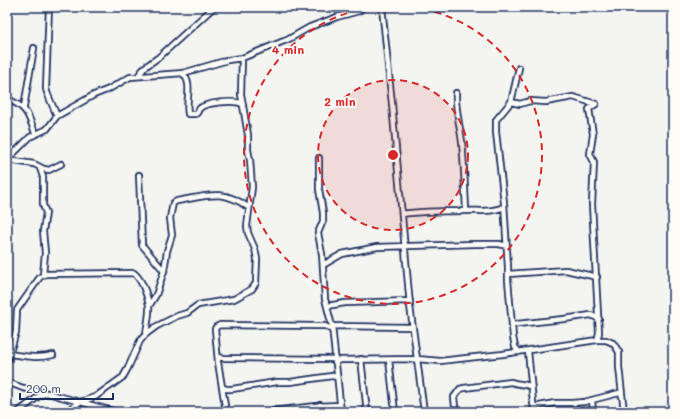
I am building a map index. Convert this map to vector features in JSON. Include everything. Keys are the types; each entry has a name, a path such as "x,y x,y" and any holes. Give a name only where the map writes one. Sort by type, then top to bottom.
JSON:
{"street":[{"path":"49,7 46,89 57,116"},
{"path":"138,76 145,67 159,57 214,7"},
{"path":"7,159 30,137 47,129 57,116 130,77 182,73 228,60 242,58 289,39 310,27 359,11 363,7"},
{"path":"382,7 410,301 417,359 420,368 424,412"},
{"path":"24,107 34,48"},
{"path":"66,412 80,402 95,397 123,377 140,341 156,326 187,313 198,306 214,301 234,299 252,289 256,283 257,259 247,226 252,187 241,94 242,58"},
{"path":"519,68 510,102 496,120 504,207 512,326 515,347 519,352"},
{"path":"182,73 189,86 188,114 196,114 201,108 214,103 236,101 242,104"},
{"path":"456,93 455,102 462,142 466,210"},
{"path":"510,102 520,104 530,102 546,102 573,97 596,104 589,109 593,134 590,154 594,162 592,204 599,319 599,334 597,340"},
{"path":"7,98 24,107 36,133"},
{"path":"320,158 319,189 323,221 318,233 323,265 325,299 332,328 336,359 335,375 341,412"},
{"path":"7,159 34,164 40,168 48,170 61,164"},
{"path":"7,362 16,332 17,310 33,286 43,275 45,253 43,230 46,213 43,204 43,177 40,168"},
{"path":"139,175 142,245 164,270"},
{"path":"149,306 156,295 164,270 167,251 172,235 170,218 173,203 215,194 238,200 250,208"},
{"path":"402,214 466,210 486,212 498,210 504,207"},
{"path":"323,265 342,254 377,247 475,244 499,244 507,246"},
{"path":"508,274 566,270 597,277"},
{"path":"43,275 134,273 143,286 149,306 146,334"},
{"path":"327,306 345,303 410,301"},
{"path":"512,326 517,324 591,315 599,319"},
{"path":"226,412 218,363 215,329 220,325 325,326 332,328 413,327"},
{"path":"218,357 440,360 509,354 597,340 606,340 613,343 619,352 624,412"},
{"path":"509,354 515,347"},
{"path":"528,351 534,410 555,403 572,403 592,400 619,393 622,394"},
{"path":"9,354 32,358 44,358 53,355"},
{"path":"218,363 224,358"},
{"path":"361,360 367,412"},
{"path":"389,360 395,412"},
{"path":"222,388 232,389 335,375"},
{"path":"7,412 7,382 23,388 117,412"},
{"path":"454,412 454,398 460,389 511,382 516,384 527,384 531,387"},
{"path":"18,412 39,396 47,393"},
{"path":"592,400 593,412"},
{"path":"263,412 340,405"},
{"path":"320,406 320,412"},
{"path":"485,412 496,412"}]}
